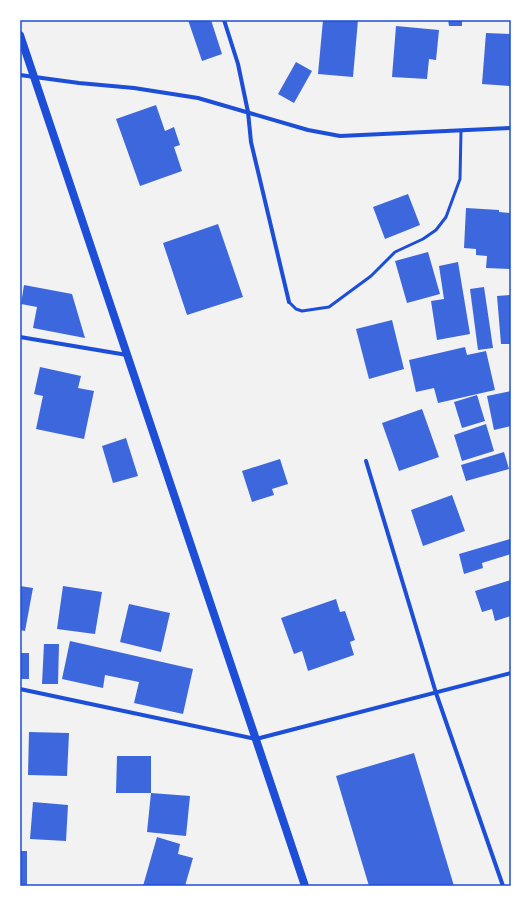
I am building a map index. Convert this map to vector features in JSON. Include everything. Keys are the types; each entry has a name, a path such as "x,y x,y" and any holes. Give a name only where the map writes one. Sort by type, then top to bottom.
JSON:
{"main road":[{"path":"20,35 305,886"}],"street":[{"path":"224,20 238,64 248,112 251,142 289,302"},
{"path":"20,75 79,83 134,88 198,98 308,130 340,136 511,128"},
{"path":"20,337 127,355"},
{"path":"366,461 436,693 504,886"},
{"path":"20,688 256,739 511,673"}],"lane":[{"path":"289,302 296,309 302,311 329,307 371,276 395,252 423,239 436,230 446,216 460,179 461,131"}],"building":[{"path":"188,20 211,20 222,54 202,61"},
{"path":"323,20 358,20 353,77 318,74"},
{"path":"448,20 462,20 462,26 449,26"},
{"path":"396,26 439,30 436,60 429,59 427,79 392,77"},
{"path":"486,33 511,34 511,86 482,84"},
{"path":"296,62 312,71 294,103 278,94"},
{"path":"156,105 165,131 174,127 180,145 174,147 182,171 140,186 116,119"},
{"path":"408,194 420,225 385,239 373,207"},
{"path":"466,208 499,210 499,212 511,213 511,269 486,268 487,256 476,255 476,249 464,248"},
{"path":"218,224 243,297 187,315 163,243"},
{"path":"428,252 440,294 407,303 395,261"},
{"path":"458,262 470,334 437,340 431,301 444,299 439,266"},
{"path":"24,285 72,294 85,338 33,328 37,307 21,304"},
{"path":"484,287 493,348 478,350 470,289"},
{"path":"511,295 511,344 501,344 497,296"},
{"path":"392,320 404,369 369,379 356,329"},
{"path":"465,347 467,355 486,351 495,390 438,403 434,388 416,392 409,360"},
{"path":"40,367 81,376 78,388 94,391 84,439 36,429 43,396 34,394"},
{"path":"511,391 511,426 494,430 487,396"},
{"path":"477,395 485,421 462,428 454,402"},
{"path":"422,409 439,457 399,471 382,423"},
{"path":"486,424 494,451 462,461 454,435"},
{"path":"126,438 138,476 113,483 102,446"},
{"path":"504,452 509,469 466,481 461,465"},
{"path":"280,459 288,484 272,489 274,495 252,502 242,471"},
{"path":"452,495 465,531 423,546 411,510"},
{"path":"510,539 511,554 482,563 483,568 464,574 459,554"},
{"path":"511,580 511,616 495,621 492,609 482,612 475,591"},
{"path":"20,586 33,588 25,631 20,630"},
{"path":"63,586 102,592 95,634 57,629"},
{"path":"336,599 340,612 345,611 355,640 350,642 354,655 308,671 302,651 294,654 281,618"},
{"path":"129,604 170,613 161,652 120,642"},
{"path":"70,641 193,669 183,714 134,703 139,682 105,675 103,688 62,679"},
{"path":"44,644 59,644 58,684 42,684"},
{"path":"20,653 29,653 29,679 20,679"},
{"path":"29,732 69,733 67,776 28,775"},
{"path":"414,753 454,886 369,886 336,776"},
{"path":"117,756 151,756 151,793 116,793"},
{"path":"151,793 190,796 186,836 147,832"},
{"path":"33,802 68,805 66,841 30,839"},
{"path":"157,837 180,844 178,854 193,858 185,886 143,886"},
{"path":"20,851 27,851 27,886 20,886"}]}
